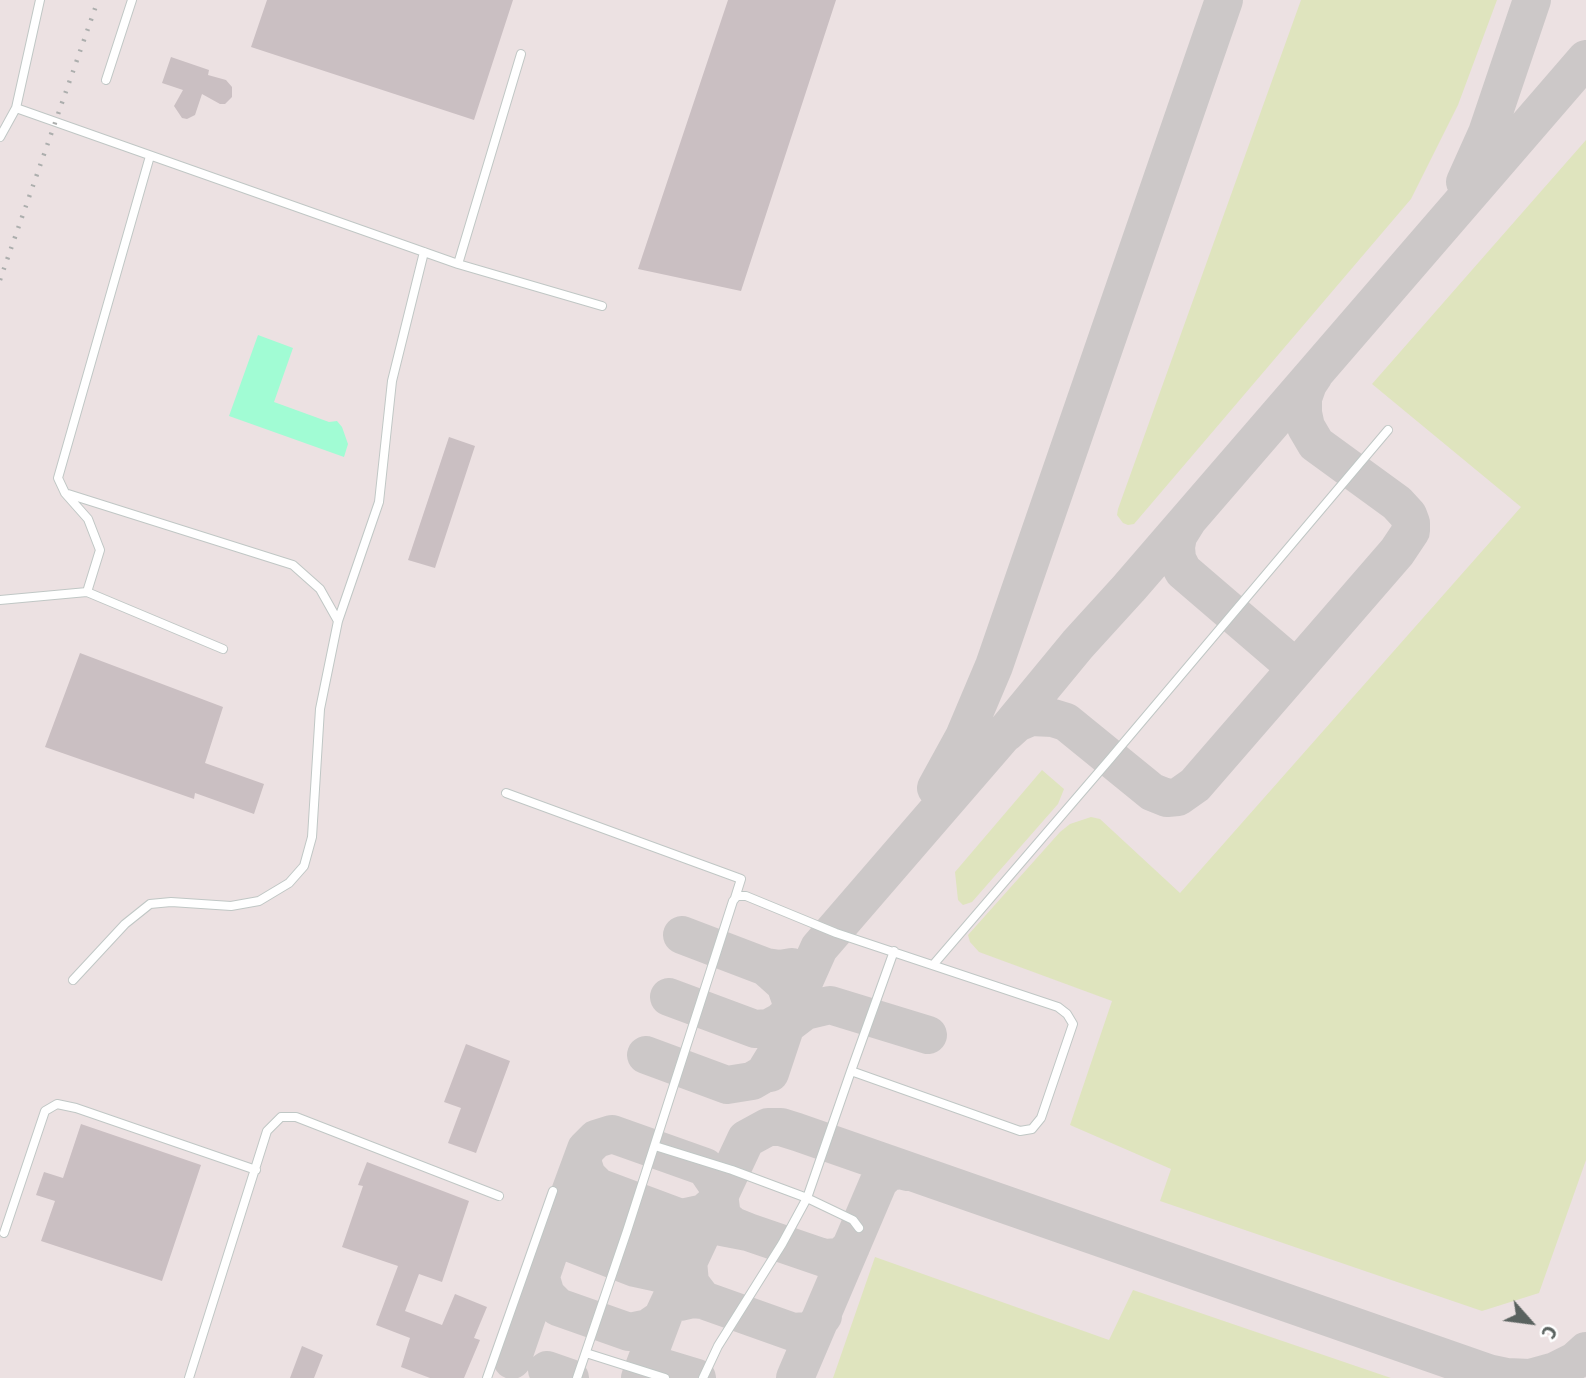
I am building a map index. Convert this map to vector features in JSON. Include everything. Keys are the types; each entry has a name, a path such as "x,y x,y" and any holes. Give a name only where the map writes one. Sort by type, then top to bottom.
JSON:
{"lane":[{"path":"0,137 16,108 40,0"},
{"path":"106,80 132,0"},
{"path":"458,264 521,54"},
{"path":"16,108 458,264 602,306"},
{"path":"87,592 100,550 88,519 65,494 58,478 150,156"},
{"path":"73,980 125,924 150,904 171,902 232,906 259,901 289,883 304,866 312,837 320,709 338,621 379,502 392,381 424,252"},
{"path":"933,965 1388,430"},
{"path":"65,494 293,565 320,589 338,621"},
{"path":"0,600 87,592 223,649"},
{"path":"506,793 741,879 577,1378"},
{"path":"734,898 746,896 836,933 1058,1007 1067,1014 1073,1024 1041,1118 1032,1129 1020,1131 851,1072"},
{"path":"702,1378 718,1346 782,1244 807,1198 894,951"},
{"path":"4,1233 45,1111 57,1104 76,1108 256,1170"},
{"path":"189,1378 267,1131 281,1117 296,1118 499,1196"},
{"path":"655,1146 732,1170 807,1198 853,1220 859,1228"},
{"path":"486,1378 553,1191"},
{"path":"586,1353 665,1378"}],"shaded area":[{"path":"1301,0 1497,0 1458,105 1411,199 1134,524 1128,525 1117,515 1118,509"},
{"path":"1586,140 1586,1160 1539,1293 1482,1311 1160,1201 1171,1169 1070,1125 1112,1001 979,952 970,942 968,935 1060,832 1070,824 1091,817 1100,819 1180,893 1521,507 1372,384"},
{"path":"258,335 293,348 274,402 329,422 337,421 348,444 344,457 229,416"},
{"path":"1042,770 1064,789 1058,804 972,902 963,905 958,900 955,872"},
{"path":"875,1257 1109,1340 1133,1290 1391,1378 833,1378"}],"building":[{"path":"267,0 513,0 474,120 251,47"},
{"path":"728,0 836,0 741,291 638,269"},
{"path":"171,57 209,70 208,75 226,80 232,87 232,97 225,104 220,104 202,94 195,115 182,118 174,106 183,90 162,83"},
{"path":"449,437 475,446 435,568 408,560"},
{"path":"80,653 223,707 205,763 264,784 254,814 195,793 194,799 45,747"},
{"path":"466,1044 510,1061 476,1153 448,1143 461,1108 444,1102"},
{"path":"81,1124 201,1165 162,1281 41,1241 55,1201 36,1195 44,1172 63,1178"},
{"path":"367,1162 469,1201 442,1282 419,1274 405,1311 442,1325 455,1294 487,1307 474,1338 480,1340 464,1378 430,1378 401,1367 410,1338 376,1325 398,1266 342,1247 363,1186 358,1185"},
{"path":"302,1346 323,1355 314,1378 290,1378"}],"taxiway":[{"path":"936,788 964,737 994,666 1224,0"},
{"path":"1465,182 1487,133 1532,0"},
{"path":"770,1073 790,1013 819,948 1078,644 1586,59"},
{"path":"1006,733 1017,723 1031,717 1053,718 1066,722 1152,792 1167,798 1178,797 1195,785 1397,552 1411,531 1408,515 1397,503 1316,444 1306,427 1303,398 1314,375"},
{"path":"1188,520 1178,536 1176,547 1177,559 1183,571 1296,668"},
{"path":"682,935 766,967 792,967"},
{"path":"669,997 755,1029 769,1028 790,1013 791,1001 785,984 766,967"},
{"path":"784,1027 805,1011 830,1005 928,1035"},
{"path":"646,1055 727,1085 752,1081 764,1074 775,1056"},
{"path":"640,1378 664,1314 746,1139 768,1127 781,1127 797,1132 1488,1373 1530,1378 1555,1371 1575,1361 1586,1351"},
{"path":"565,1206 586,1149 596,1139 612,1134 705,1167 718,1186 722,1217 733,1226 748,1232"},
{"path":"582,1161 587,1176 598,1187 681,1218 704,1213 719,1200"},
{"path":"795,1378 879,1181 889,1172 908,1172"},
{"path":"582,1191 570,1198 563,1212 564,1231 573,1244 635,1268 658,1273 688,1261 690,1283 703,1300"},
{"path":"512,1360 563,1212"},
{"path":"589,1216 664,1246 676,1248 693,1239 705,1225"},
{"path":"722,1227 748,1232 824,1258 841,1257 851,1247"},
{"path":"541,1278 546,1295 558,1307 629,1332 648,1328 661,1319"},
{"path":"680,1302 703,1300 793,1332 813,1329 823,1316"},
{"path":"644,1378 655,1370 664,1368 697,1378"},
{"path":"547,1370 570,1378"}],"railway":[{"path":"0,280 98,0"}]}
